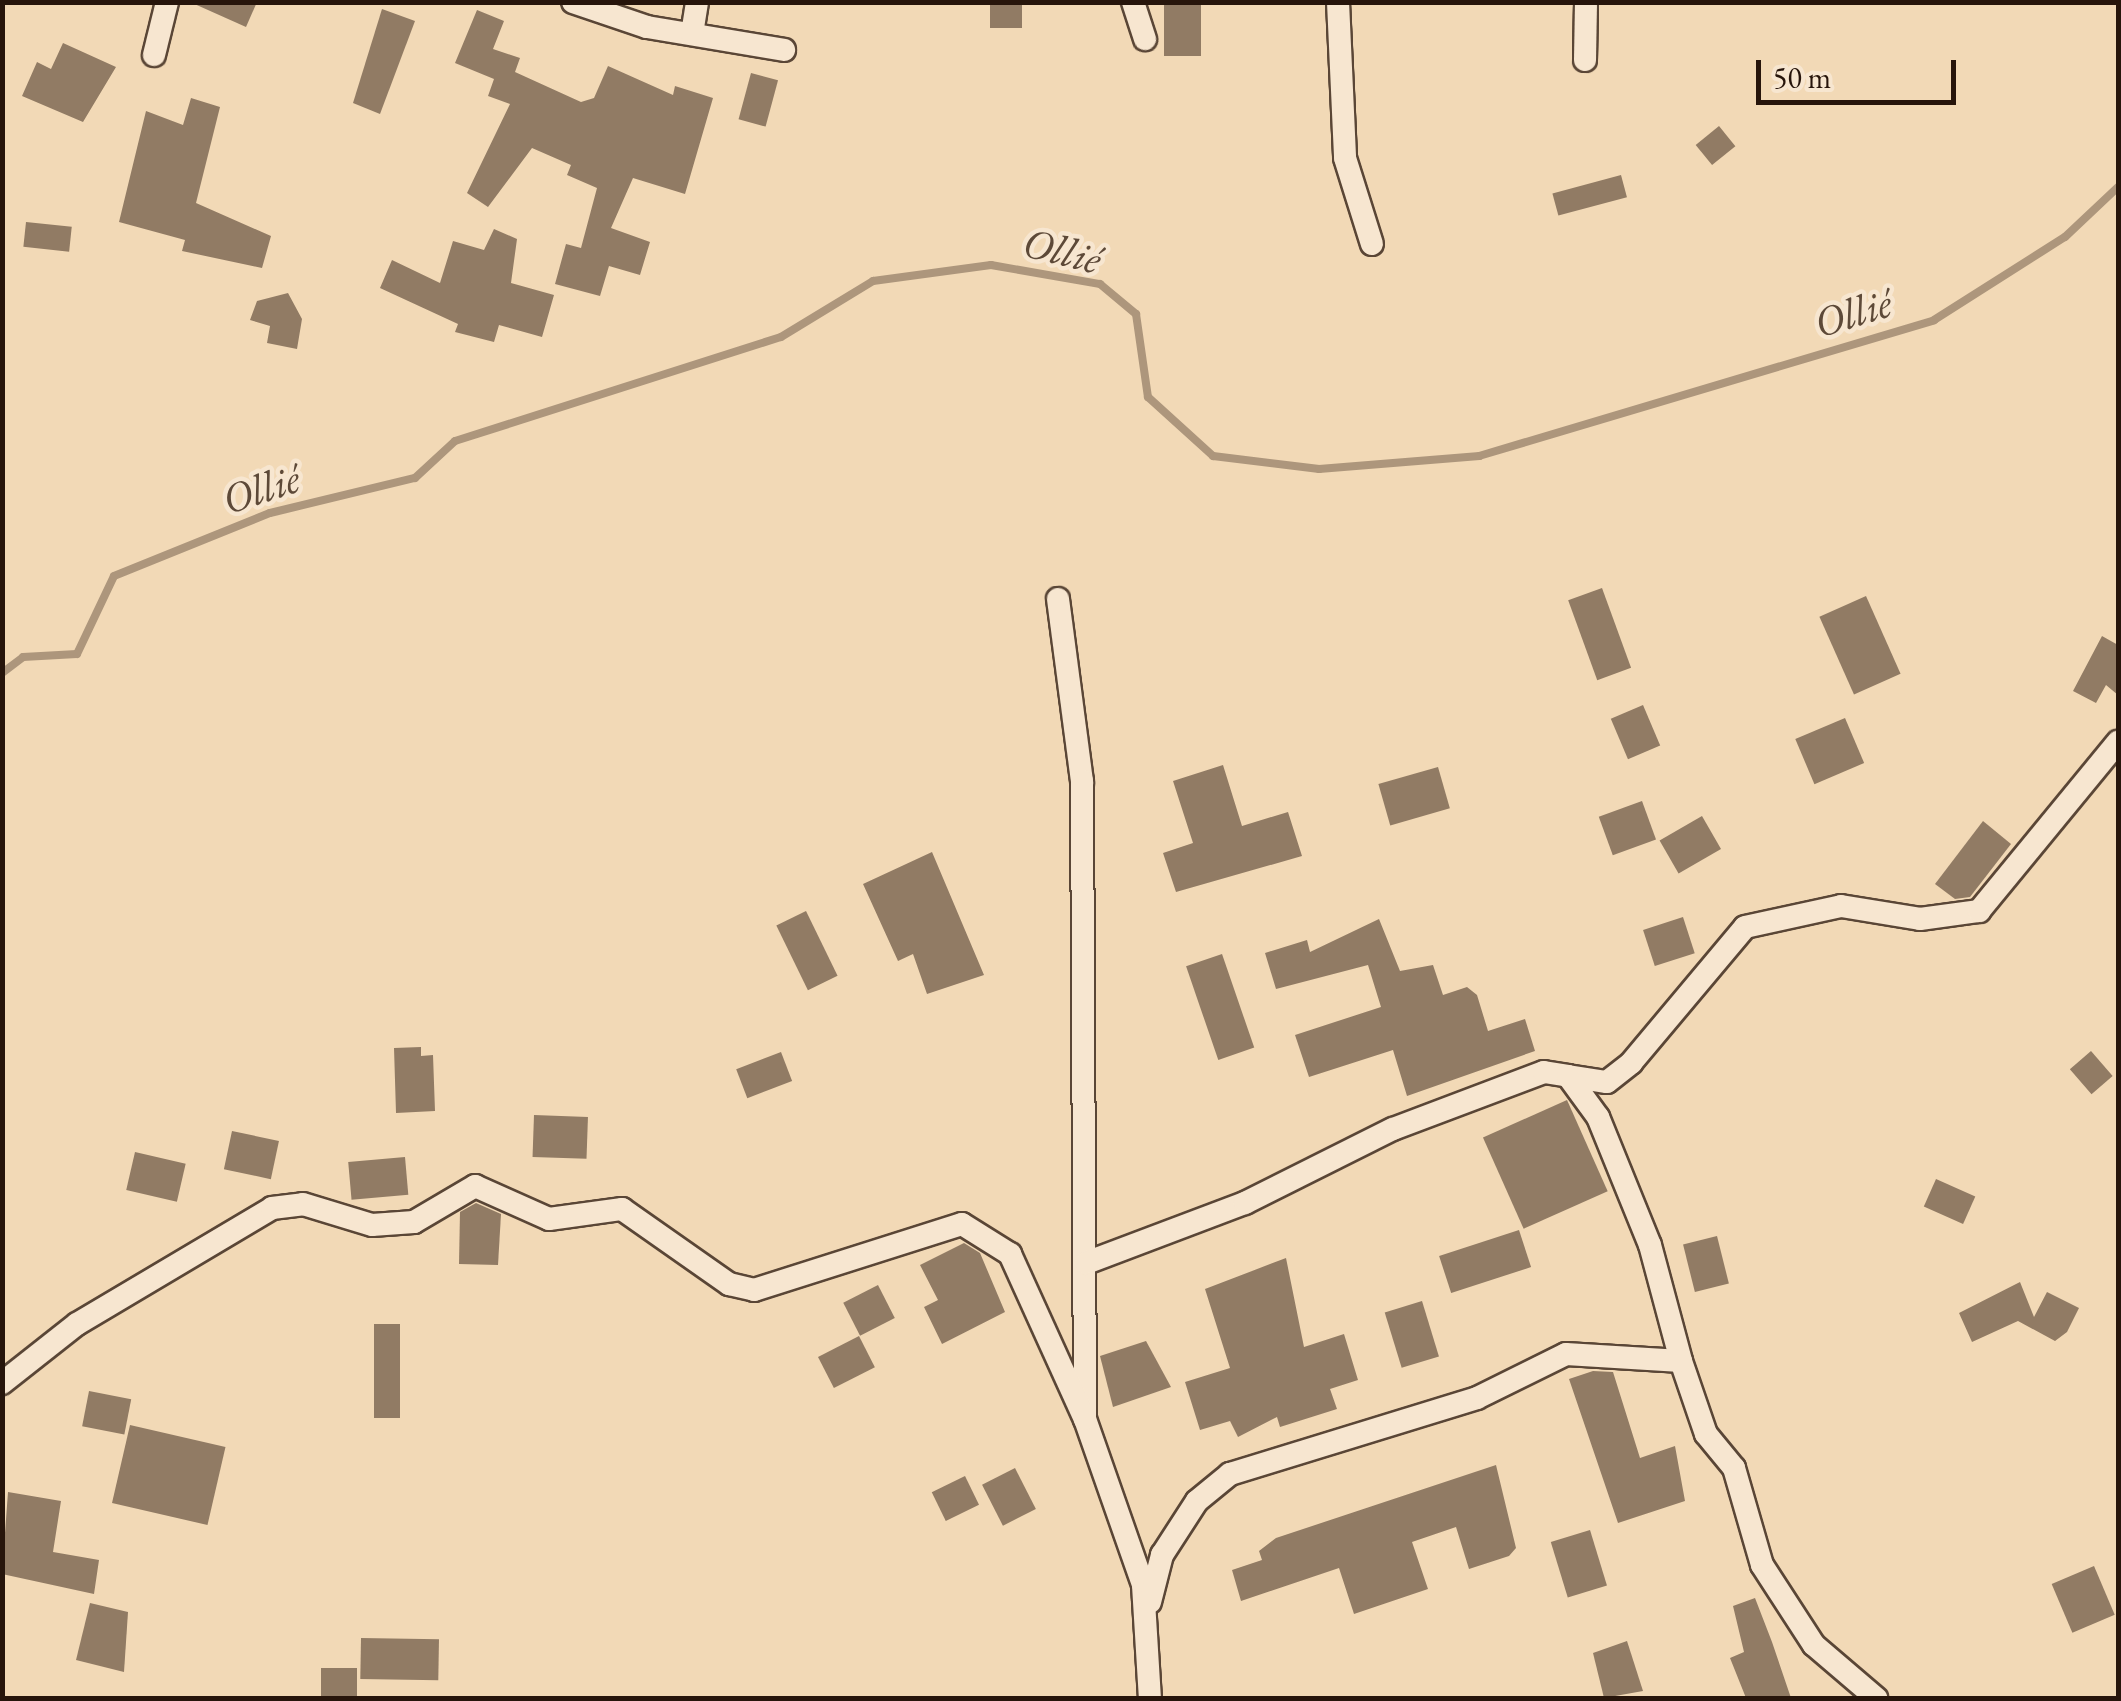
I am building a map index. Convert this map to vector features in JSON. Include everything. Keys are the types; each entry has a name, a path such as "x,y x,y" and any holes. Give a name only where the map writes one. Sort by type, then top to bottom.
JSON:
{"street":[{"path":"154,55 166,2"},
{"path":"573,2 692,34 784,50"},
{"path":"692,34 697,2"},
{"path":"1133,2 1144,39"},
{"path":"1338,2 1346,158 1372,244"},
{"path":"1585,60 1586,2"},
{"path":"1058,599 1082,781 1085,1419"},
{"path":"1086,1263 1245,1203 1458,1104 1544,1072 1606,1082 1630,1063 1745,927 1840,906 1920,919 1979,911 2118,742"},
{"path":"1568,1076 1598,1117 1650,1244 1680,1361 1706,1434 1734,1468 1762,1565 1814,1645 1876,1698"},
{"path":"2,1383 77,1324 272,1208 314,1205 372,1225 414,1222 475,1186 549,1219 622,1209 729,1284 754,1290 962,1224 1010,1254 1117,1494 1145,1620 1150,1698"},
{"path":"1145,1620 1162,1555 1197,1500 1230,1474 1477,1398 1566,1354 1680,1361"}],"building":[{"path":"190,2 257,2 246,27"},
{"path":"990,2 1022,2 1022,28 990,28"},
{"path":"1164,2 1201,2 1201,56 1164,56"},
{"path":"382,9 415,21 380,114 353,103"},
{"path":"477,10 504,21 493,49 520,58 515,72 581,102 594,98 608,66 673,95 675,86 713,98 685,194 633,178 611,228 650,242 640,275 609,266 600,296 555,284 566,244 581,248 597,188 567,175 571,165 532,148 488,207 467,193 510,104 488,96 494,79 455,63"},
{"path":"63,43 116,67 83,122 22,96 37,62 51,69"},
{"path":"751,73 778,80 766,127 739,119"},
{"path":"191,98 220,107 196,203 271,236 262,268 182,251 185,240 119,222 146,111 183,125"},
{"path":"1719,126 1735,146 1712,165 1696,145"},
{"path":"1621,175 1627,197 1558,216 1552,193"},
{"path":"26,222 72,227 69,252 23,247"},
{"path":"494,229 517,239 511,283 554,295 542,337 499,325 494,342 455,332 458,324 380,288 392,260 440,283 453,241 484,250"},
{"path":"288,293 302,319 297,349 267,343 270,326 250,320 257,301"},
{"path":"1602,588 1631,668 1597,680 1568,600"},
{"path":"1866,596 1901,674 1854,694 1819,617"},
{"path":"2102,636 2118,645 2118,695 2106,685 2096,703 2073,691"},
{"path":"1643,705 1660,746 1628,759 1611,719"},
{"path":"1845,718 1864,763 1814,784 1795,739"},
{"path":"1223,765 1242,826 1288,812 1302,856 1176,892 1163,853 1193,843 1173,781"},
{"path":"1438,767 1450,808 1390,825 1378,784"},
{"path":"1642,801 1656,840 1613,855 1599,817"},
{"path":"1702,816 1721,849 1679,873 1660,840"},
{"path":"1983,821 2011,844 1970,897 1955,899 1935,884"},
{"path":"932,852 984,975 927,994 913,954 898,961 863,884"},
{"path":"806,911 838,976 808,990 776,925"},
{"path":"1683,917 1695,953 1655,966 1643,930"},
{"path":"1379,919 1400,971 1433,965 1443,995 1467,987 1477,995 1488,1031 1525,1019 1535,1051 1407,1096 1393,1050 1309,1077 1295,1035 1381,1007 1368,965 1276,989 1265,953 1307,940 1310,952"},
{"path":"1222,954 1254,1048 1218,1060 1186,966"},
{"path":"421,1047 421,1056 433,1055 435,1111 396,1113 394,1048"},
{"path":"2091,1051 2113,1076 2092,1094 2070,1069"},
{"path":"781,1052 792,1081 747,1098 736,1069"},
{"path":"1567,1100 1608,1191 1524,1229 1483,1137"},
{"path":"534,1115 588,1117 587,1159 533,1157"},
{"path":"232,1131 279,1141 271,1179 224,1169"},
{"path":"135,1152 186,1164 177,1202 126,1190"},
{"path":"405,1157 408,1195 352,1200 348,1162"},
{"path":"1936,1179 1975,1196 1963,1224 1924,1206"},
{"path":"476,1203 501,1214 498,1265 459,1264 460,1212"},
{"path":"1519,1230 1531,1267 1451,1293 1439,1256"},
{"path":"1717,1236 1729,1284 1695,1292 1683,1244"},
{"path":"964,1243 980,1253 1005,1312 942,1344 924,1307 938,1300 920,1265"},
{"path":"1286,1258 1304,1347 1344,1334 1358,1380 1330,1389 1337,1409 1280,1427 1277,1417 1238,1437 1230,1421 1200,1430 1185,1382 1230,1368 1205,1289"},
{"path":"2020,1282 2034,1317 2047,1292 2079,1308 2067,1332 2055,1341 2018,1321 1972,1342 1959,1313"},
{"path":"878,1285 895,1318 860,1336 843,1303"},
{"path":"1422,1301 1439,1356 1402,1368 1385,1312"},
{"path":"374,1324 400,1324 400,1418 374,1418"},
{"path":"859,1336 875,1367 834,1388 818,1357"},
{"path":"1146,1341 1171,1387 1113,1407 1100,1356"},
{"path":"1593,1371 1613,1372 1640,1458 1675,1446 1685,1501 1618,1523 1569,1379"},
{"path":"89,1391 131,1399 124,1435 82,1426"},
{"path":"130,1425 225,1447 207,1525 112,1503"},
{"path":"1496,1465 1516,1548 1509,1556 1469,1569 1456,1527 1412,1542 1428,1589 1354,1614 1339,1568 1241,1601 1232,1570 1262,1560 1259,1551 1276,1538"},
{"path":"1015,1468 1036,1509 1003,1526 982,1485"},
{"path":"965,1476 979,1505 946,1521 932,1492"},
{"path":"8,1492 61,1501 53,1552 99,1560 94,1594 2,1574"},
{"path":"1590,1530 1607,1585 1568,1597 1551,1542"},
{"path":"2094,1566 2115,1615 2072,1633 2052,1584"},
{"path":"1755,1598 1791,1698 1746,1698 1730,1658 1744,1652 1733,1606"},
{"path":"90,1603 128,1612 124,1672 76,1660"},
{"path":"361,1638 439,1639 438,1680 360,1679"},
{"path":"1627,1641 1643,1691 1604,1698 1593,1653"},
{"path":"321,1668 357,1668 357,1698 321,1698"}],"waterway":[{"name":"Ollié","path":"2,673 23,657 77,654 114,576 270,513 415,478 455,441 781,337 873,281 991,265 1100,284 1136,314 1148,397 1213,456 1319,469 1479,456 1934,320 2065,237 2118,187"}]}
